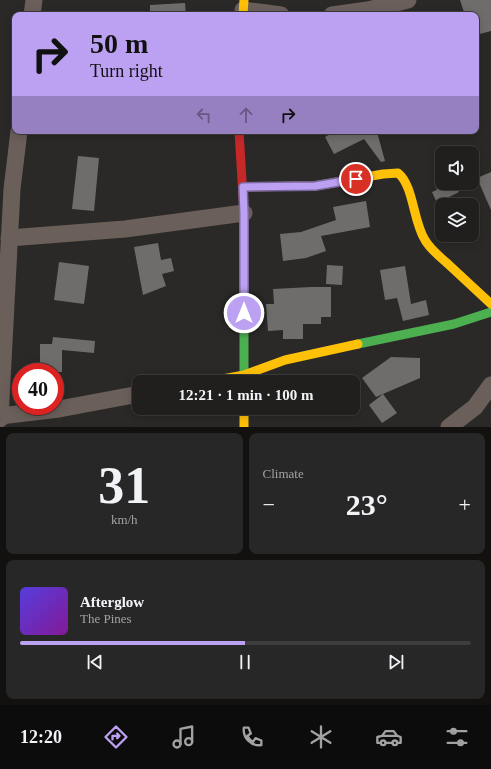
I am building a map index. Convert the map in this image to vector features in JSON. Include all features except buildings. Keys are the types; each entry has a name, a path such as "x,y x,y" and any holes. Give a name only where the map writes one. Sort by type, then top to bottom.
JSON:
{"street":[{"path":"32,12 34,0"},
{"path":"354,12 408,0"},
{"path":"243,8 265,12"},
{"path":"18,134 6,189 9,238 0,417 59,409 132,395"},
{"path":"239,134 244,213 244,375"},
{"path":"243,187 315,186 383,174 398,173 403,177 407,185 418,226 425,241 491,304"},
{"path":"9,238 125,229 244,213"},
{"path":"251,375 285,360 454,324 491,312"},
{"path":"449,427 475,407 491,385"},
{"path":"244,415 244,427"}],"traffic: fast":[{"path":"244,301 244,375"},
{"path":"358,344 454,324 491,312"}],"traffic: slow":[{"path":"243,12 244,0"},
{"path":"243,187 315,186 383,174 398,173 407,186 418,224 427,243 435,253 491,304"},
{"path":"244,375 285,360 358,344"},
{"path":"244,415 244,427"}],"traffic: jam":[{"path":"239,134 244,213 244,301"}],"route":[{"path":"244,313 243,187 315,186 356,179"}]}
